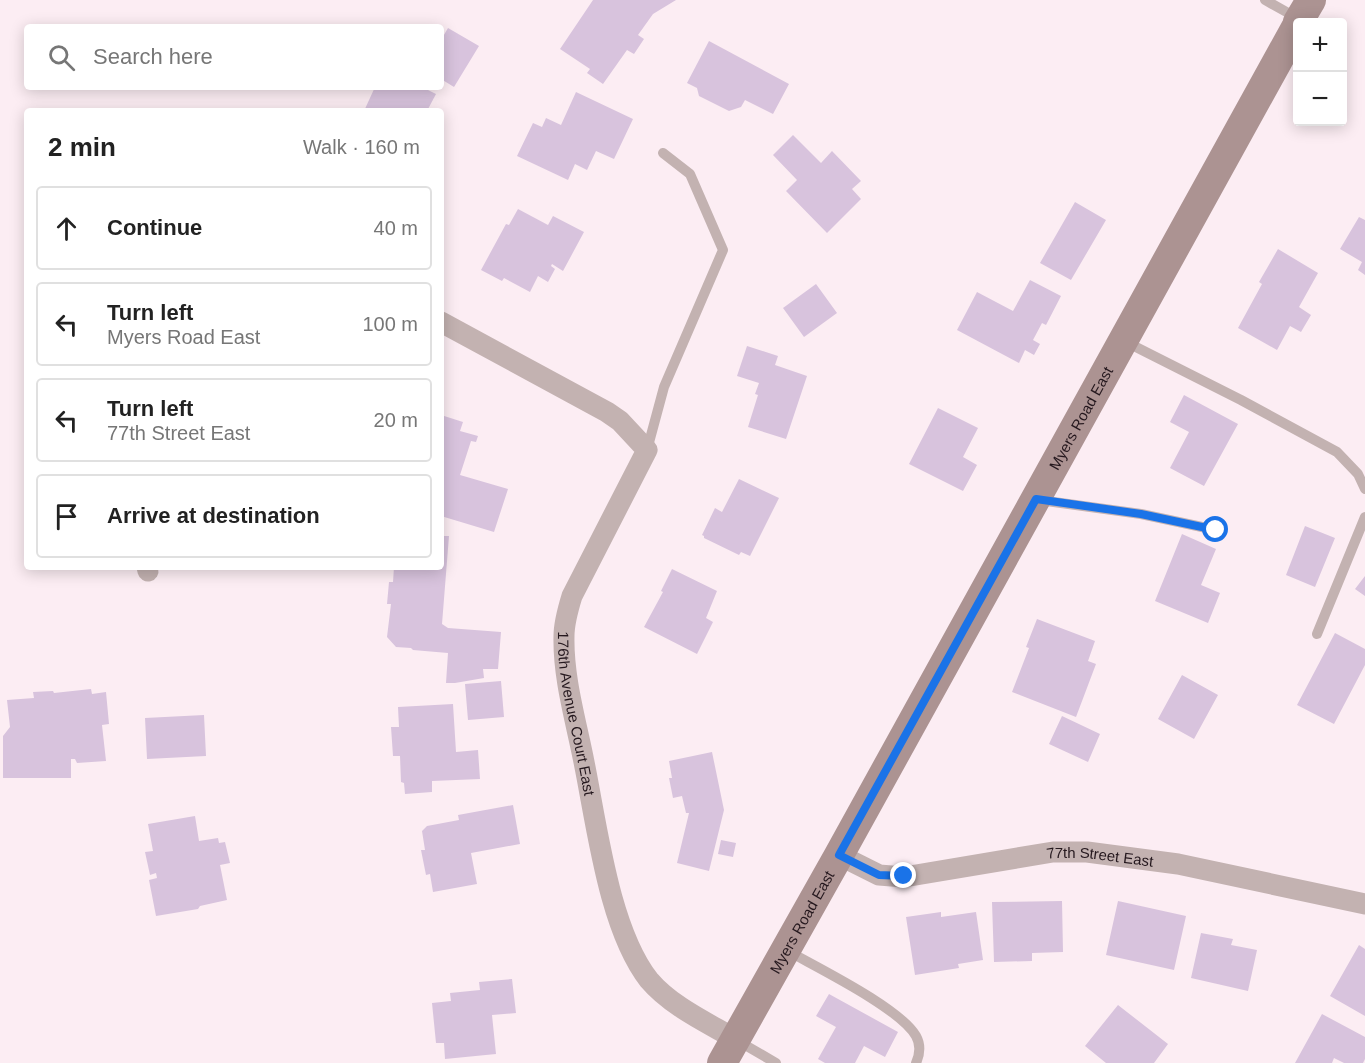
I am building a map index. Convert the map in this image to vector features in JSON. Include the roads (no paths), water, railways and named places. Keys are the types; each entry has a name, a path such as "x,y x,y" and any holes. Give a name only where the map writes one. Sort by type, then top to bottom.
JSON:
{"street":[{"name":"Myers Road East","path":"729,1051 1302,17"},
{"path":"444,324 607,412 620,421 647,450"},
{"name":"176th Avenue Court East","path":"647,450 567,611 564,636 567,676 613,905 633,953 648,979 729,1051"},
{"name":"77th Street East","path":"839,855 879,875 904,876 1053,852 1087,852 1178,864 1365,904"}],"lane":[{"path":"1265,0 1302,17"},
{"path":"647,450 664,387 723,250 690,174 663,153"},
{"path":"1123,340 1241,400 1337,453 1358,474 1365,489"},
{"path":"1036,499 1141,514 1216,530"},
{"path":"1317,634 1365,517"},
{"path":"786,950 867,997 906,1024 917,1038 920,1051 916,1063"},
{"path":"729,1051 776,1063"}]}
